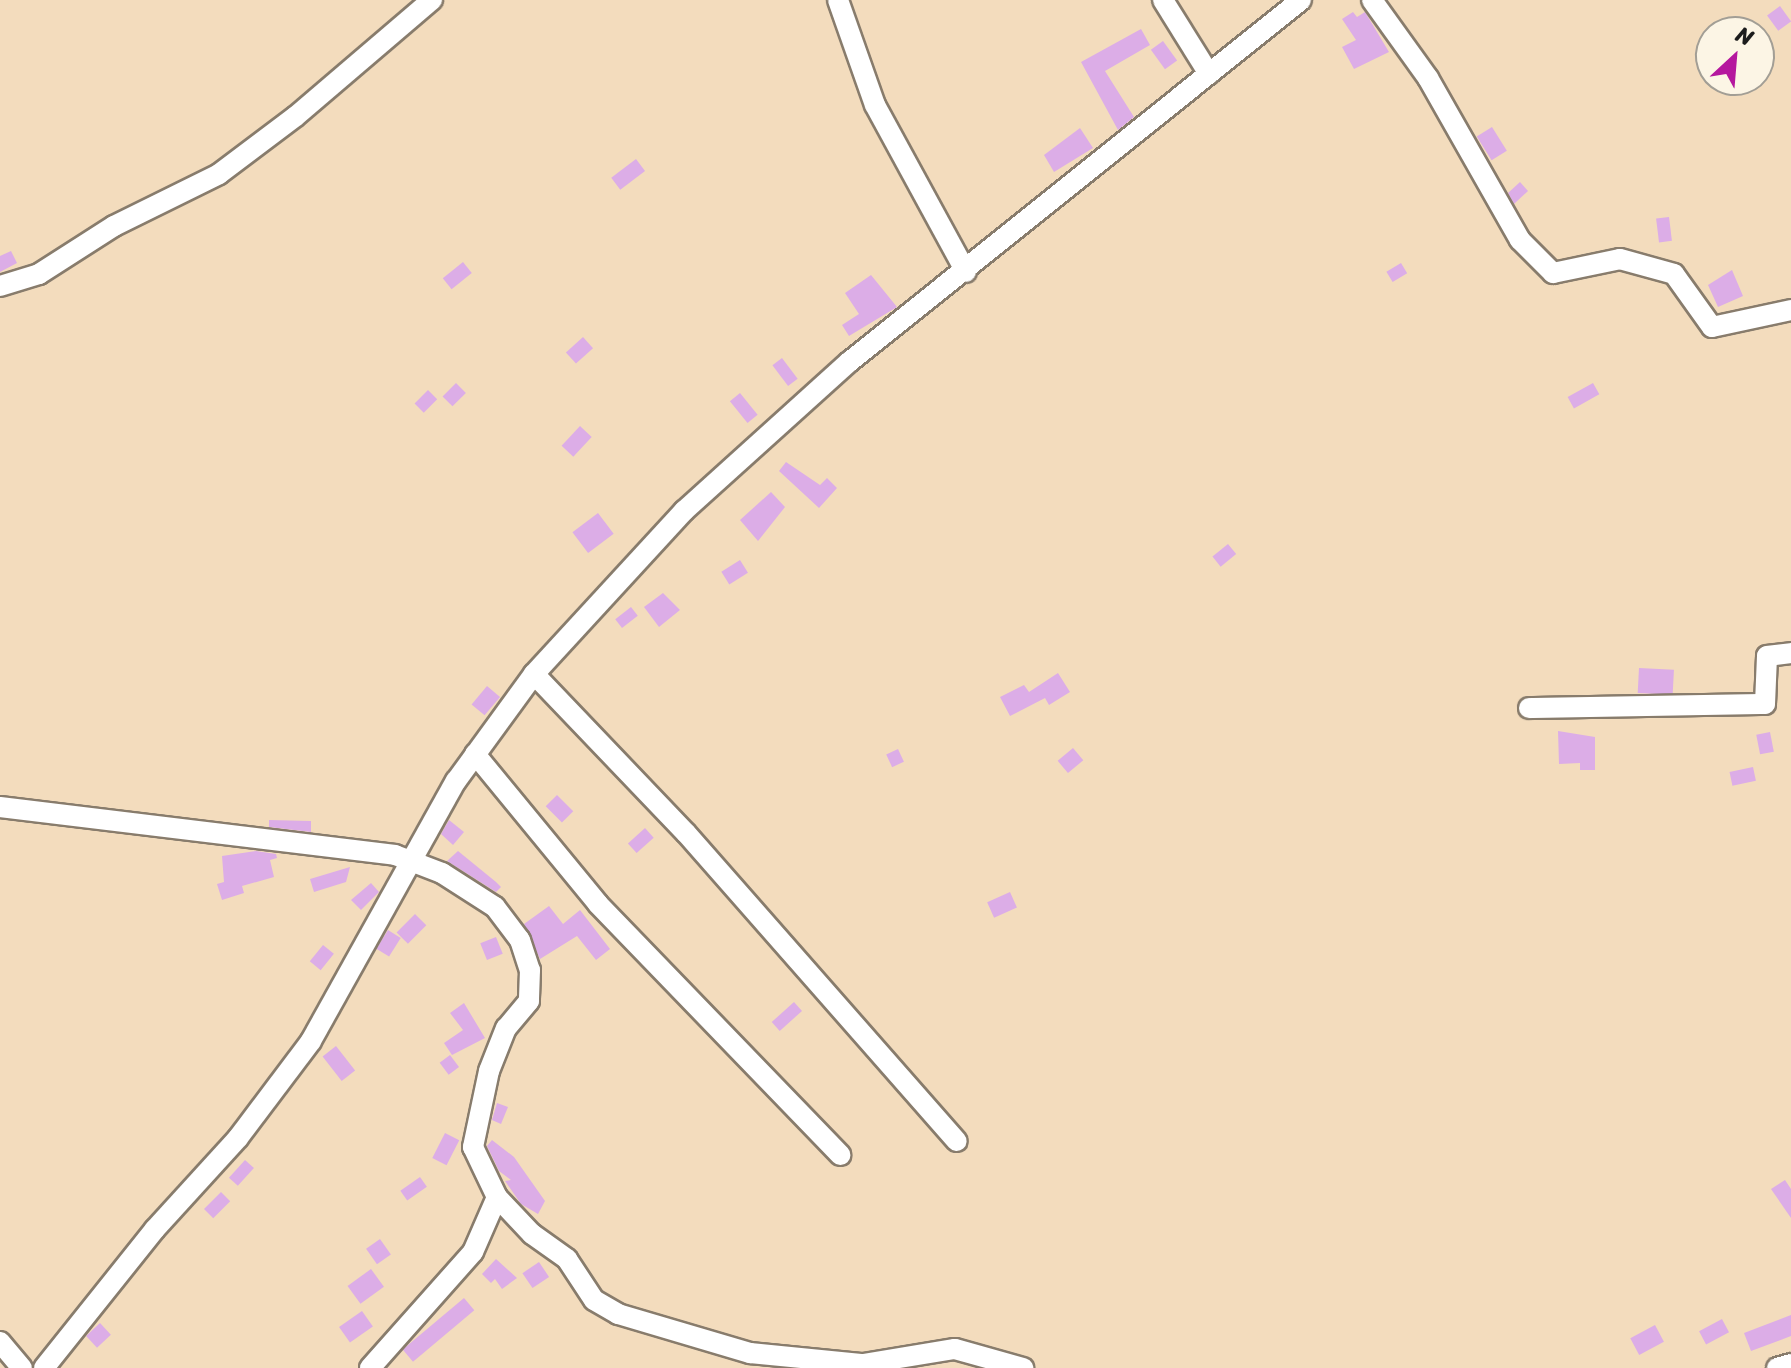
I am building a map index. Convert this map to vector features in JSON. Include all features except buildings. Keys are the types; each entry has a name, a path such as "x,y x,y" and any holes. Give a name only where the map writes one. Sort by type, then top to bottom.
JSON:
{"street":[{"path":"0,286 39,274 114,226 219,174 296,116 432,0"},
{"path":"838,0 875,105 966,272"},
{"path":"1163,0 1209,74"},
{"path":"44,1368 155,1229 238,1138 311,1041 410,860 475,754 534,674 684,511 849,362 966,272 1301,0"},
{"path":"1372,0 1428,78 1520,240 1553,273 1620,259 1674,274 1712,327 1791,310"},
{"path":"1529,708 1765,704 1767,656 1791,653"},
{"path":"534,674 686,833 957,1141"},
{"path":"475,754 598,904 840,1155"},
{"path":"0,807 410,860 442,873 495,907 520,940 530,970 529,1001 506,1028 489,1071 473,1147 497,1197 532,1234 567,1259 594,1300 618,1314 750,1353 863,1364 955,1349 1023,1368"},
{"path":"370,1368 473,1252 497,1197"},
{"path":"0,1342 22,1368"},
{"path":"1777,1368 1791,1364"}]}
